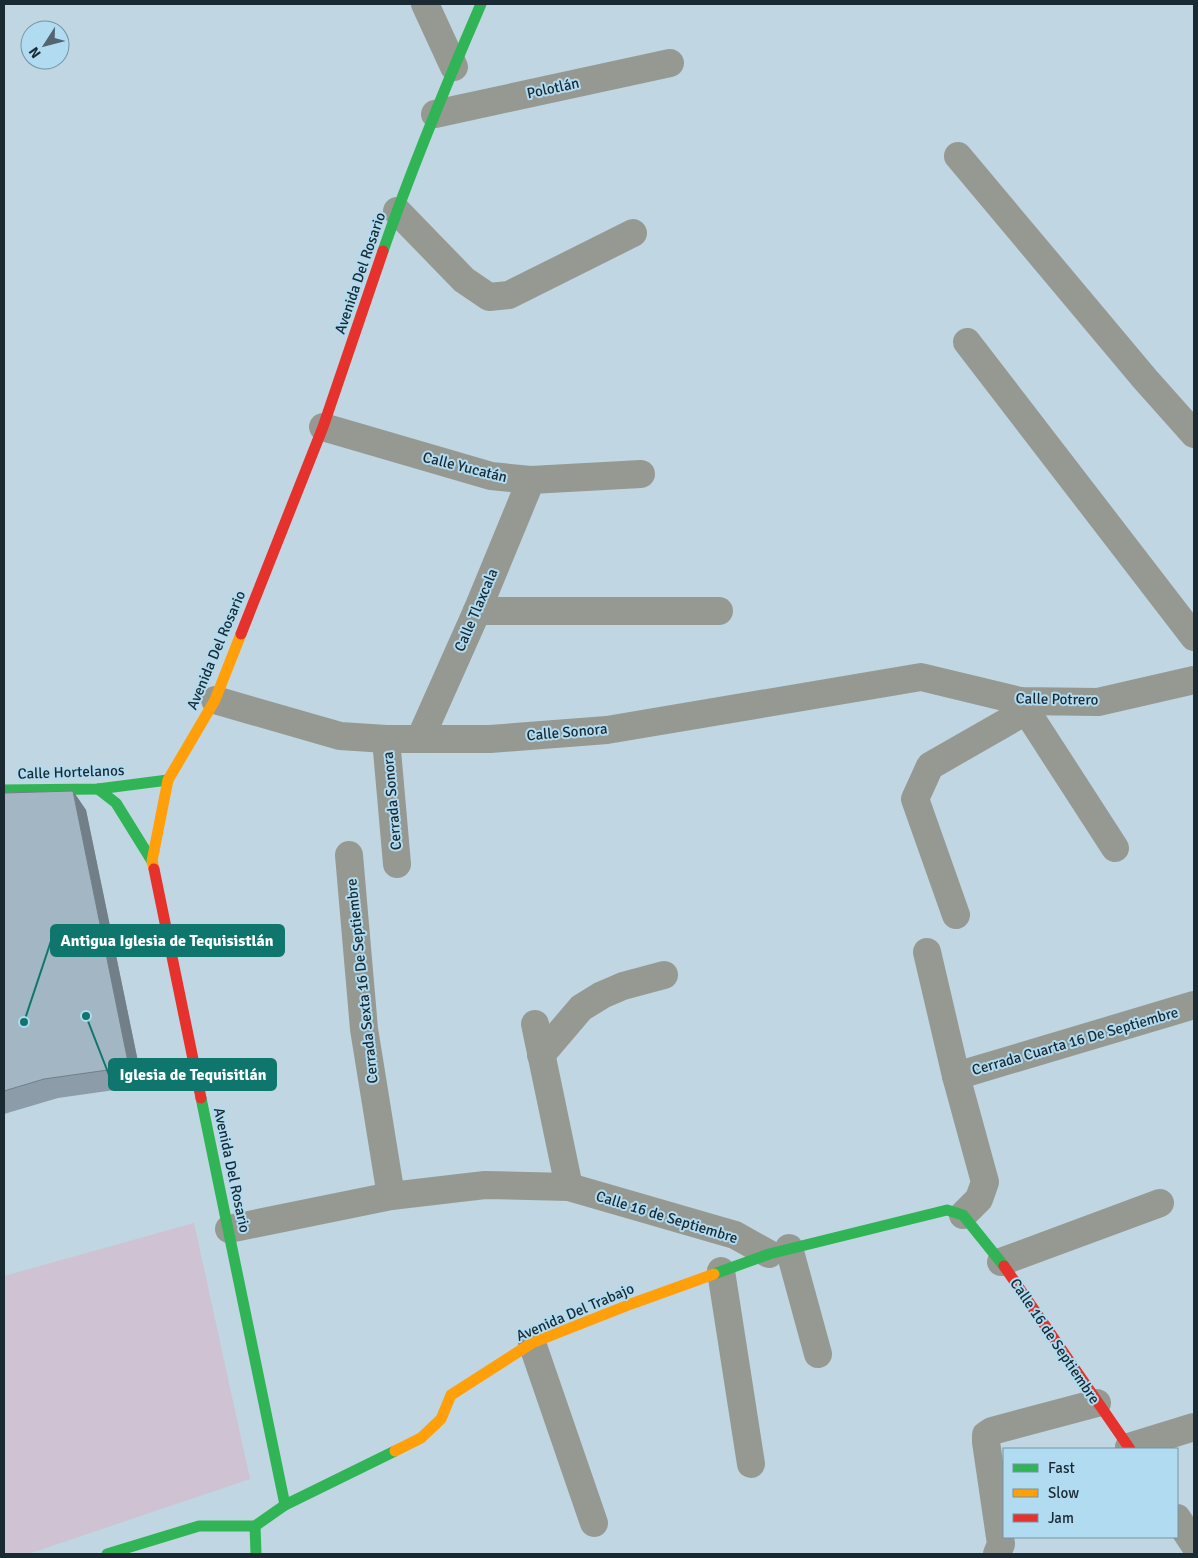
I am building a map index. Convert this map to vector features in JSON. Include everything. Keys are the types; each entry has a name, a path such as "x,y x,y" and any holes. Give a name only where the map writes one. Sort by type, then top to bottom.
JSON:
{"main road":[{"name":"Avenida Del Rosario","path":"285,1505 152,861 168,780 215,700 323,427 397,211 480,4"},
{"name":"Calle Hortelanos","path":"4,790 98,789 168,780"},
{"path":"98,789 116,803 152,861"},
{"path":"779,1251 948,1210 963,1215"},
{"name":"Calle 16 de Septiembre","path":"963,1215 1001,1262 1130,1448"},
{"name":"Avenida Del Trabajo","path":"285,1505 421,1438 441,1419 451,1395 532,1343 631,1304 779,1251"},
{"path":"107,1554 199,1526 255,1526 285,1505"},
{"path":"255,1526 256,1554"}],"street":[{"path":"425,4 454,67"},
{"name":"Polotlán","path":"435,114 670,62"},
{"path":"958,156 1145,379 1194,434"},
{"path":"397,211 464,280 489,297 509,295 633,233"},
{"path":"967,342 1194,637"},
{"name":"Calle Yucatán","path":"323,427 491,476 531,480 642,474"},
{"name":"Calle Tlaxcala","path":"420,739 531,480"},
{"path":"476,611 719,611"},
{"name":"Calle Sonora","path":"215,700 340,736 386,739 490,739 606,730 921,677"},
{"name":"Calle Potrero","path":"921,677 1023,706 1098,702 1194,680"},
{"path":"956,915 915,799 930,766 1023,706 1115,848"},
{"name":"Cerrada Sonora","path":"386,739 396,864"},
{"name":"Cerrada Sexta 16 De Septiembre","path":"349,855 364,1029 391,1196"},
{"name":"Cerrada Cuarta 16 De Septiembre","path":"927,952 956,1076 985,1182 979,1200 963,1215"},
{"path":"541,1055 581,1008 602,995 664,974"},
{"name":"Cerrada Cuarta 16 De Septiembre","path":"956,1076 1194,1005"},
{"path":"535,1024 569,1187"},
{"name":"Calle 16 de Septiembre","path":"229,1229 391,1196 485,1184 569,1187 735,1236 779,1251"},
{"path":"1001,1262 1160,1203"},
{"path":"779,1251 818,1354"},
{"path":"721,1271 751,1464"},
{"path":"532,1343 594,1523"},
{"path":"997,1554 1001,1544 986,1435 992,1431 1097,1403"},
{"path":"1130,1448 1194,1427"},
{"path":"1178,1520 1194,1544"}],"shaded area":[{"path":"194,1223 250,1479 28,1554 4,1554 4,1276"}],"building":[{"path":"73,791 129,1067 44,1079 4,1091 4,793"}],"traffic: fast":[{"path":"383,251 430,126 481,4"},
{"path":"4,790 98,789 168,780"},
{"path":"98,789 116,803 152,861"},
{"path":"201,1098 285,1505"},
{"path":"714,1274 769,1254 947,1210 963,1215 1004,1266"},
{"path":"107,1554 199,1526 255,1526 285,1505 395,1451"},
{"path":"255,1526 256,1554"}],"traffic: slow":[{"path":"154,869 152,861 168,780 215,700 241,634"},
{"path":"395,1451 421,1438 441,1419 451,1395 532,1343 714,1274"}],"traffic: jam":[{"path":"241,634 323,427 383,251"},
{"path":"154,869 201,1098"},
{"path":"1004,1266 1129,1448"}],"place":[{"name":"Iglesia de Tequisitlán","path":"86,1016"},
{"name":"Antigua Iglesia de Tequisistlán","path":"24,1022"}]}
